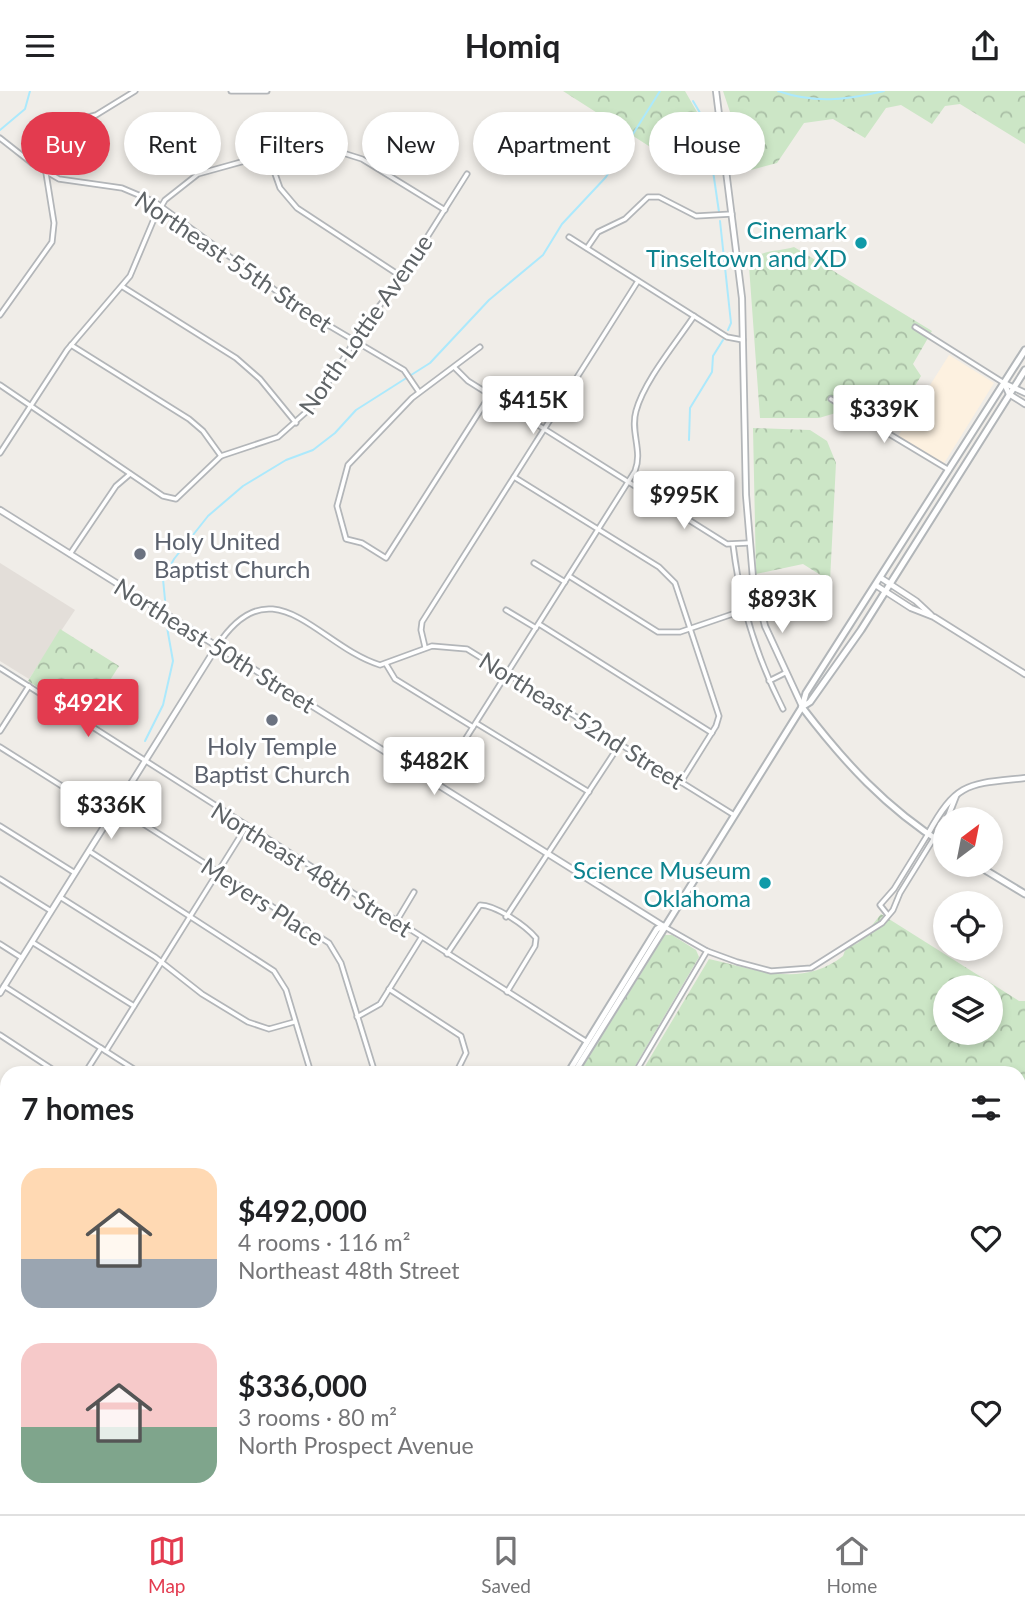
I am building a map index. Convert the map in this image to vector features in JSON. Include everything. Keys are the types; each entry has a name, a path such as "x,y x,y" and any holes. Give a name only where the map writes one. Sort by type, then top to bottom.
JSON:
{"main road":[{"path":"573,1066 734,815 802,707 806,693 877,586 1025,350"},
{"path":"802,707 810,702 890,584 1025,370"},
{"path":"802,707 862,781 933,837"},
{"path":"997,877 1025,894"},
{"path":"578,1066 589,1043"}],"street":[{"path":"101,112 135,91"},
{"path":"231,91 267,91"},
{"path":"716,91 745,340 748,543 759,605 785,673 802,707"},
{"name":"Northeast 55th Street","path":"0,138 21,154"},
{"path":"348,154 362,159 445,210"},
{"path":"0,453 71,345 123,287 161,206 175,190 198,174 235,163"},
{"name":"North Lottie Avenue","path":"131,474 166,498 176,499 221,456 278,437 296,423 314,405 354,341 402,277 467,174"},
{"path":"0,316 52,241 54,223 46,175"},
{"name":"Northeast 55th Street","path":"51,175 68,182 130,190 161,206 289,301 408,373 419,392"},
{"path":"275,175 280,188 297,208 402,277"},
{"path":"587,248 598,232 625,219 648,197 659,197 696,216 732,214"},
{"path":"569,237 731,339 745,340"},
{"path":"425,647 422,622 638,281"},
{"path":"123,287 244,364 296,423"},
{"path":"437,784 629,482 639,456 634,432 638,407 694,316"},
{"path":"915,327 1004,383 1025,393"},
{"path":"71,345 189,419 203,431 221,456"},
{"path":"480,347 419,392 345,469 337,506 343,535 348,541 362,543 386,558 490,395"},
{"path":"455,368 468,381 629,482 733,544 748,543"},
{"path":"1004,383 1009,394 1025,404"},
{"path":"0,386 131,474 116,487 71,554"},
{"path":"831,399 949,470"},
{"path":"514,477 669,575 677,588 719,716 712,733 681,782"},
{"name":"Northeast 50th Street","path":"0,510 707,951 771,971 811,968 837,954 856,937 874,930 888,915"},
{"path":"733,544 744,611 769,681 783,709"},
{"path":"534,563 565,582"},
{"path":"569,576 658,632 670,633 690,628 759,605"},
{"path":"881,578 916,601 934,617 1025,674"},
{"path":"877,586 912,608 934,617"},
{"path":"0,993 229,628 244,615 259,609 275,609 296,616 369,660 386,664 395,679 589,792"},
{"path":"506,610 537,626 712,733"},
{"name":"Northeast 52nd Street","path":"386,664 425,647 442,645 467,649 734,815"},
{"name":"Northeast 48th Street","path":"0,668 589,1043"},
{"path":"769,681 785,673"},
{"path":"0,731 29,686"},
{"path":"506,917 620,743"},
{"path":"0,747 111,817"},
{"path":"933,840 888,915 880,905 894,889 947,803 971,784 1025,778"},
{"path":"954,807 956,795"},
{"name":"Meyers Place","path":"117,807 329,943 341,963 373,1066"},
{"path":"0,826 75,873"},
{"path":"106,1051 246,827"},
{"path":"89,851 274,971 286,990 309,1066"},
{"path":"0,879 51,911"},
{"path":"396,922 414,892"},
{"path":"60,897 162,962 202,994 259,1028 269,1029 295,1022"},
{"path":"447,954 480,905 490,906 536,939 533,951 507,992"},
{"path":"357,1017 377,1007 421,938"},
{"path":"32,942 135,1006"},
{"path":"0,944 22,958"},
{"path":"639,1066 707,951"},
{"path":"4,986 130,1066"},
{"path":"389,989 461,1036 466,1053 460,1066"},
{"path":"0,1035 47,1066"},
{"path":"89,1066 101,1048"}],"shaded area":[{"path":"949,355 994,383 943,465 898,436"},
{"path":"0,563 75,610 29,679 0,661"}],"green space":[{"path":"563,91 685,91 697,112 649,112 649,146 635,137 635,112 596,112"},
{"path":"723,91 1025,91 1025,144 960,104 945,106 932,124 901,105 886,108 865,138 833,119 804,123 777,163 765,166 765,112 730,112"},
{"path":"794,247 932,331 913,364 921,376 890,427 863,413 852,417 839,412 819,418 760,418 749,266 761,254"},
{"path":"753,428 810,430 827,441 836,463 830,581 803,564 756,574"},
{"path":"60,629 119,666 86,718 28,681"},
{"path":"881,914 933,947 933,961 956,961 978,975 933,975 933,1045 1003,1045 1003,991 1019,1001 1025,1001 1025,1066 645,1066 709,959 778,974 794,974 811,972 843,956 846,948 858,943"},
{"path":"665,935 672,935 696,950 699,957 635,1066 583,1066"}],"waterway":[{"path":"0,130 25,109 30,91"},
{"path":"166,610 163,579 174,559 208,516 243,486 286,460 313,450 335,433 356,410 430,363 489,300 543,255 562,224 606,177 660,91"},
{"path":"778,91 818,99 857,97 884,91"},
{"path":"693,101 706,123 719,212"},
{"path":"720,221 731,323 728,330"},
{"path":"689,440 690,408 712,372 713,356 723,340"},
{"path":"145,741 163,705 173,661 165,616"}],"place":[{"name":"Cinemark Tinseltown and XD","path":"861,243"},
{"name":"Holy United Baptist Church","path":"140,554"},
{"name":"Holy Temple Baptist Church","path":"272,720"},
{"name":"Science Museum Oklahoma","path":"765,883"}]}
